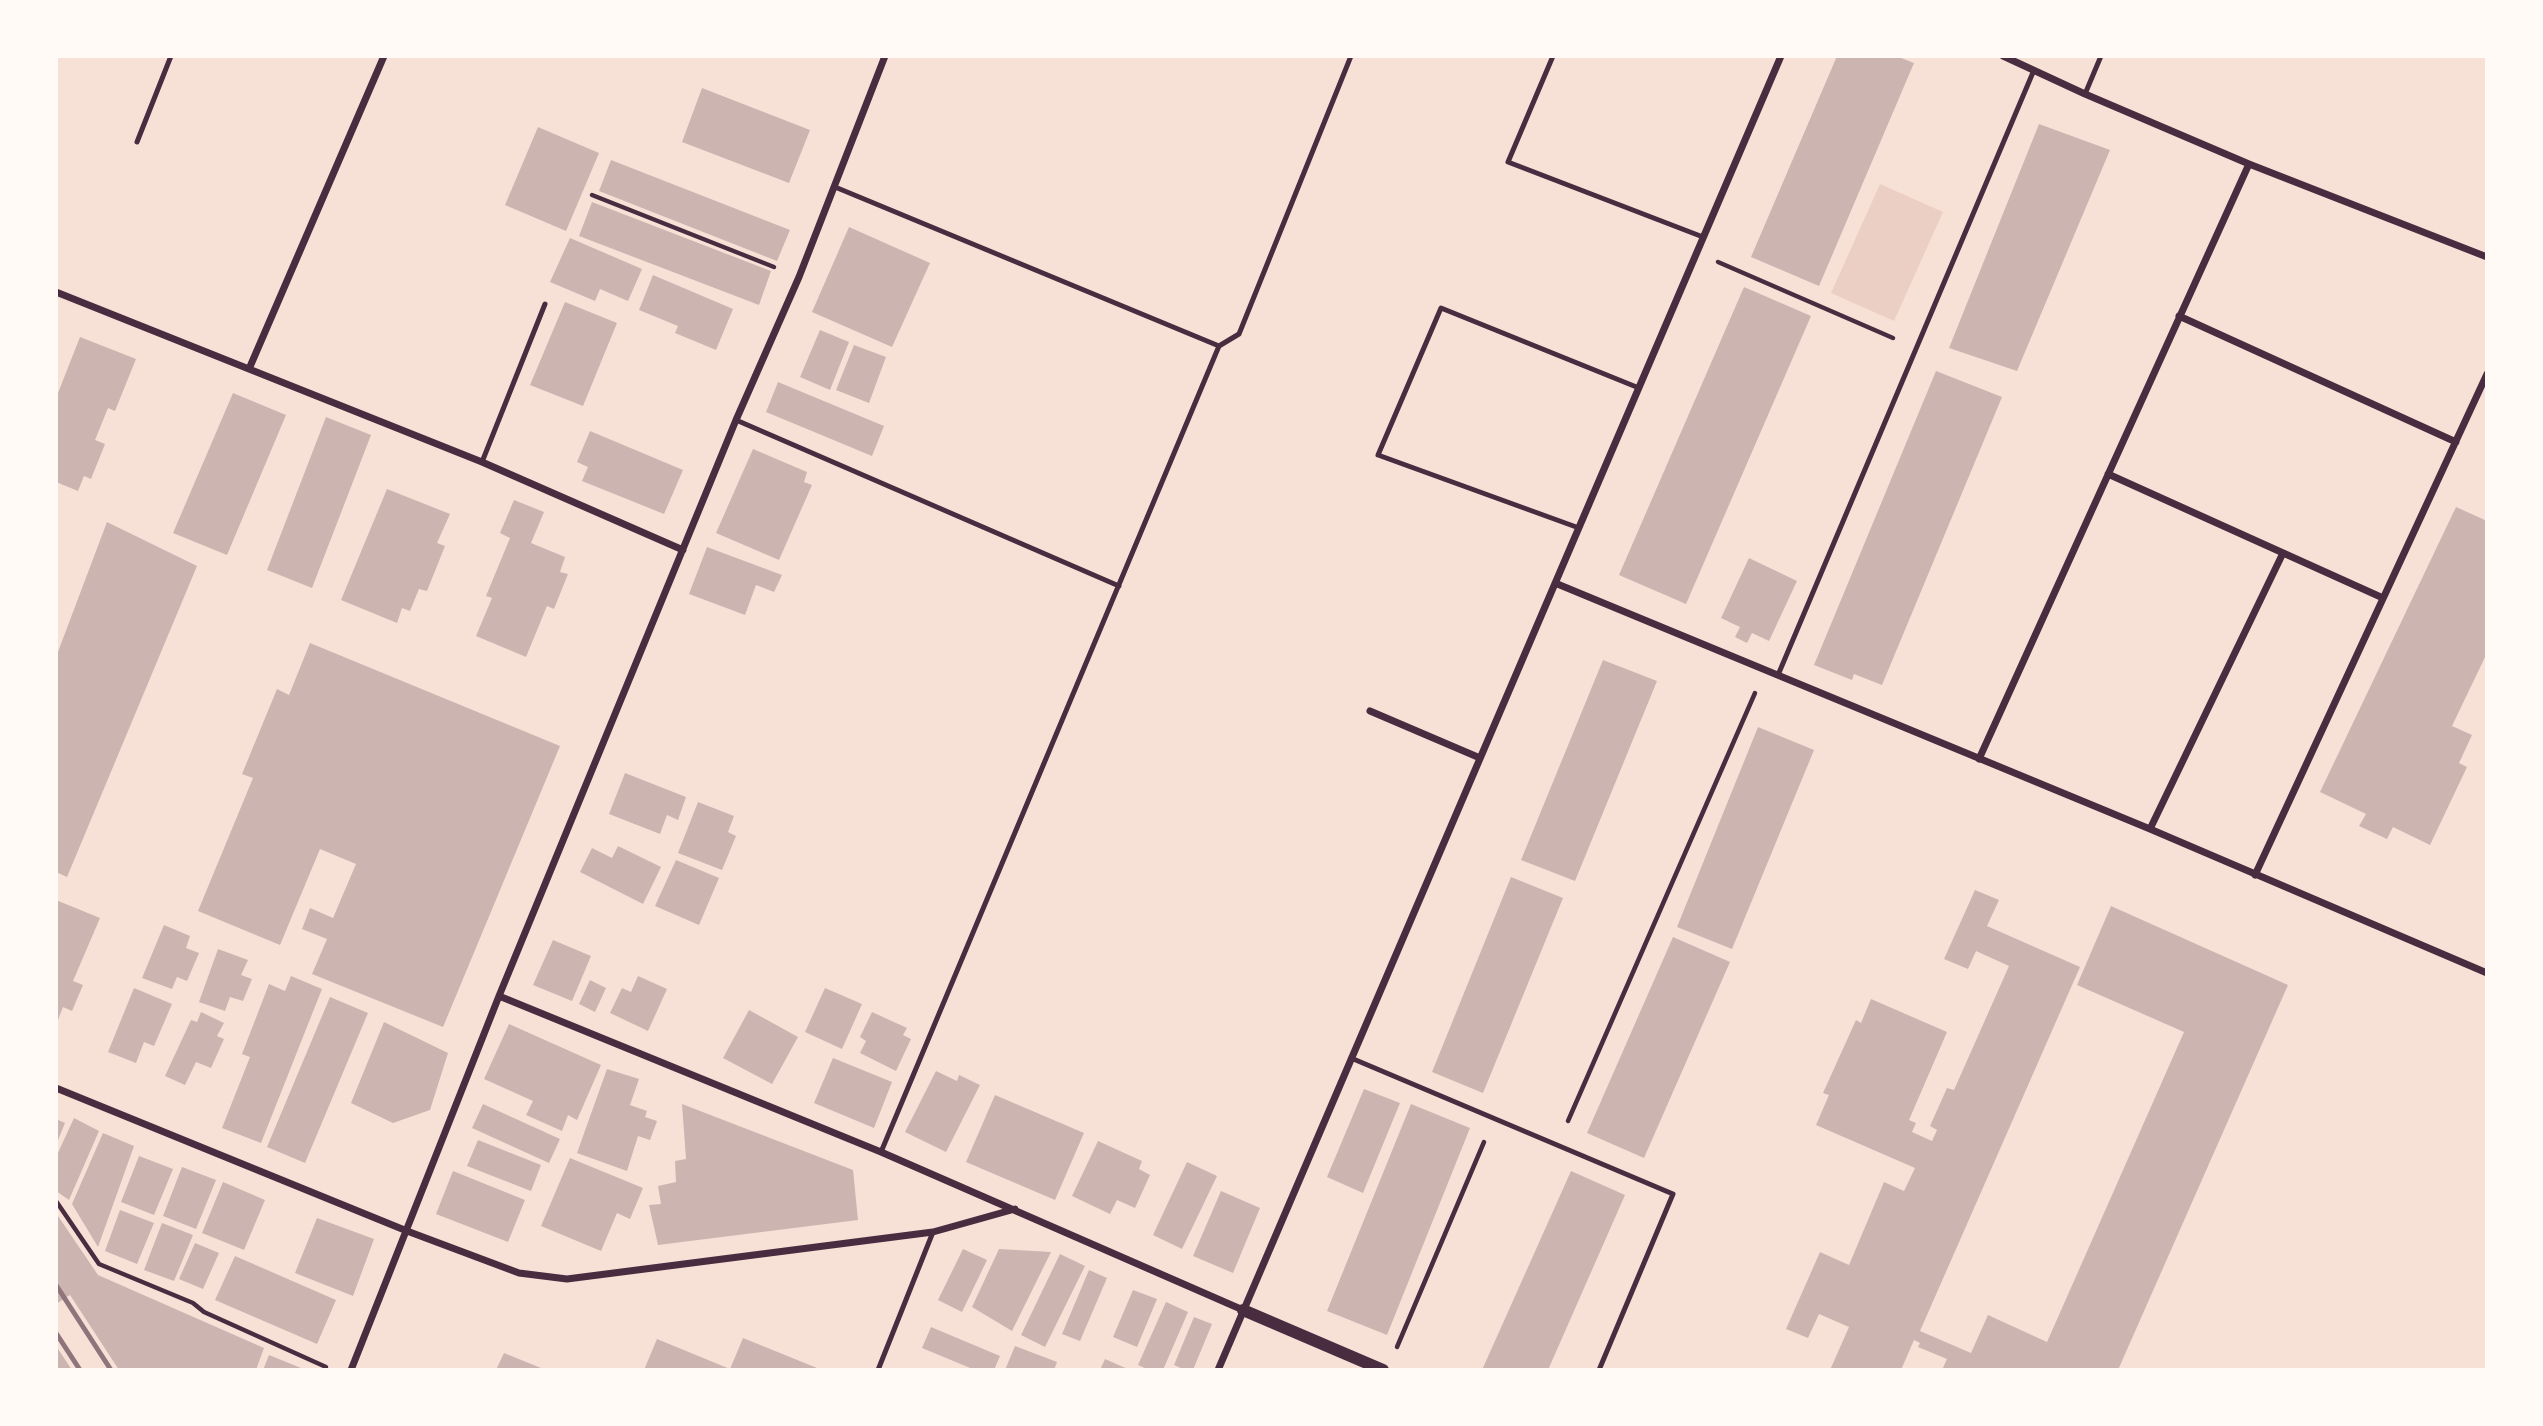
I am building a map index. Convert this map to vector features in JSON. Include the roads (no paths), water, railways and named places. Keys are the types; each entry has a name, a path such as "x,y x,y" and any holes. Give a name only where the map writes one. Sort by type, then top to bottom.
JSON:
{"street":[{"path":"249,369 384,56"},
{"path":"351,1370 499,996 736,420 799,277 885,56"},
{"path":"1217,1370 1781,56"},
{"path":"2003,56 2249,164 2487,257"},
{"path":"1979,759 2249,164"},
{"path":"56,292 482,462 683,550"},
{"path":"2179,316 2456,442"},
{"path":"2255,875 2487,374"},
{"path":"2108,474 2384,598"},
{"path":"2150,830 2283,553"},
{"path":"1555,583 2487,972"},
{"path":"1370,711 1480,758"},
{"path":"499,996 881,1152 1383,1370"},
{"path":"56,1088 407,1231 519,1273 567,1279 933,1232 1015,1209"}],"lane":[{"path":"137,142 171,56"},
{"path":"881,1152 1219,346 1239,334 1352,56"},
{"path":"1553,56 1508,162 1703,237"},
{"path":"2085,94 2101,56"},
{"path":"1778,675 2034,70"},
{"path":"835,187 1219,346"},
{"path":"482,462 545,304"},
{"path":"1579,528 1378,455 1441,308 1639,388"},
{"path":"736,420 1119,586"},
{"path":"1351,1058 1673,1194 1599,1370"},
{"path":"878,1370 933,1232"}],"railway":[{"path":"56,1285 111,1370"},
{"path":"56,1333 80,1370"}]}
